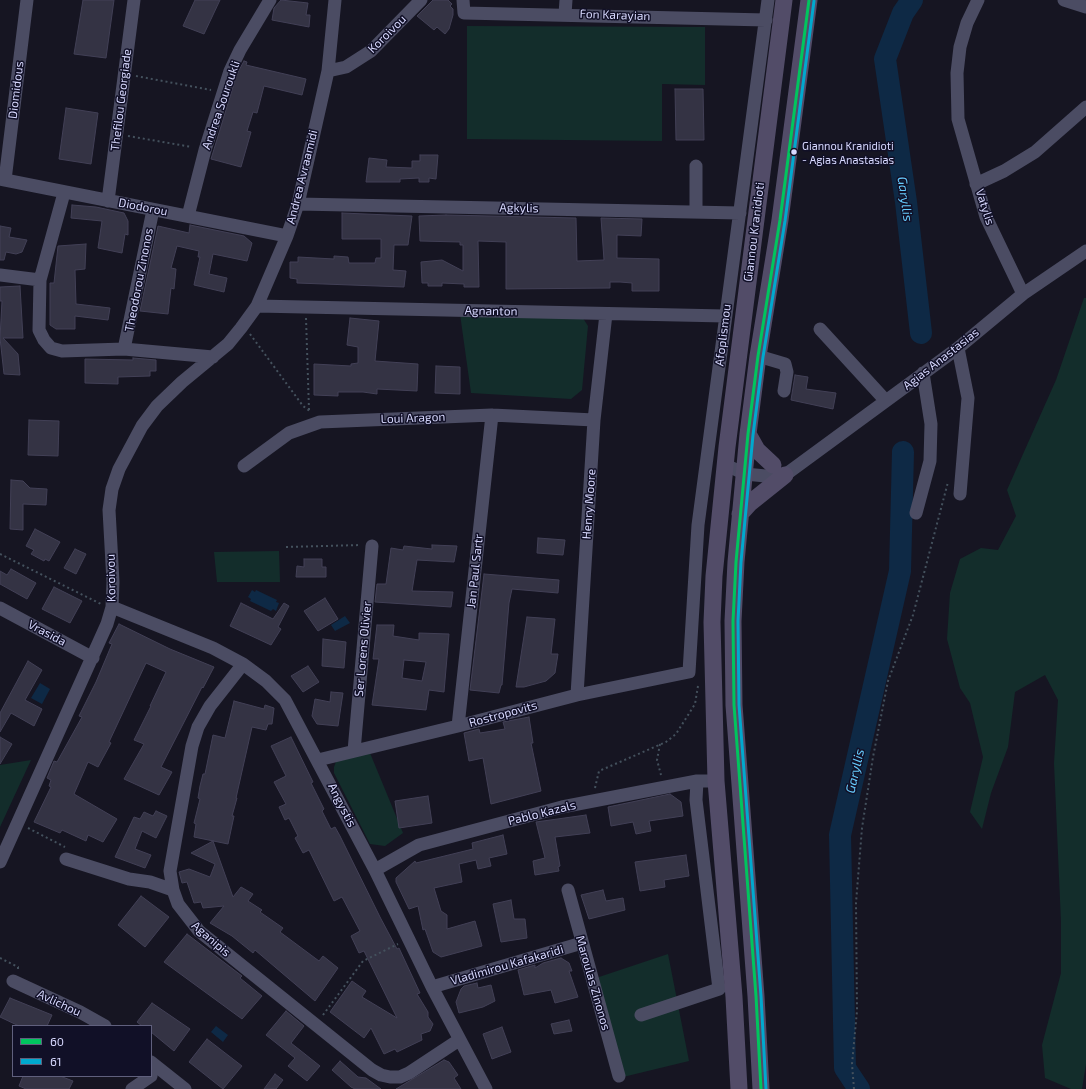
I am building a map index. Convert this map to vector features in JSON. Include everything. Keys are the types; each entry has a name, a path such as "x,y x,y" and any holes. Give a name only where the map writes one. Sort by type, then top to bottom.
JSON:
{"main road":[{"name":"Giannou Kranidioti","path":"739,1089 734,997 716,781 712,622 714,576 726,465 727,440 784,0"},
{"name":"Giannou Kranidioti","path":"761,1089 756,996 734,705 733,621 740,514 748,434 758,356 780,220 809,0"},
{"path":"740,514 784,469 757,450 748,434"}],"street":[{"name":"Diomidous","path":"2,180 28,0"},
{"name":"Thefilou Georgiade","path":"108,201 134,0"},
{"name":"Andrea Souroukli","path":"188,216 205,150 224,92 240,50 270,0"},
{"name":"Andrea Avraamidi","path":"213,357 228,344 257,306 287,236 298,204 328,71 335,0"},
{"name":"Koroivou","path":"328,71 346,68 371,51 421,0"},
{"path":"565,14 566,0"},
{"name":"Afoplismou","path":"688,672 698,525 768,0"},
{"path":"976,184 958,119 956,73 960,47 965,29 978,0"},
{"path":"1064,0 1086,7"},
{"name":"Fon Karayian","path":"464,6 565,14 766,20"},
{"name":"Vatylis","path":"1023,294 986,217 976,184 1004,171 1034,152 1086,107"},
{"path":"696,166 696,212"},
{"name":"Diodorou","path":"2,180 287,236"},
{"path":"64,193 40,280 40,330 44,340 51,348 62,351 124,349 213,357"},
{"name":"Agkylis","path":"298,204 740,213"},
{"name":"Theodorou Zinonos","path":"124,349 153,210"},
{"name":"Agias Anastasias","path":"784,469 886,401 958,348 1023,294 1086,251"},
{"path":"0,275 40,280"},
{"name":"Agnanton","path":"257,306 725,316"},
{"name":"Henry Moore","path":"576,695 594,420 606,314"},
{"path":"820,329 886,401"},
{"path":"958,348 968,398 960,494"},
{"path":"758,356 785,364 787,372 784,391"},
{"name":"Koroivou","path":"0,862 104,633 112,607 113,582 110,510 112,489 119,469 142,426 157,406 182,382 213,357"},
{"path":"916,513 930,461 931,424 924,373"},
{"name":"Loui Aragon","path":"244,466 289,433 320,422 492,415 594,420"},
{"name":"Jan Paul Sartr","path":"458,726 492,415"},
{"path":"726,465 784,469"},
{"name":"Ser Lorens Olivier","path":"354,752 372,546"},
{"name":"Angystis","path":"112,607 213,648 243,664 266,681 285,700 375,870 432,987 486,1089"},
{"name":"Vrasida","path":"0,608 93,658"},
{"name":"Aganipis","path":"243,664 210,706 198,727 192,746 170,871 173,890 178,904 199,931 372,1070 390,1077 400,1077 409,1073 459,1040"},
{"name":"Rostropovits","path":"318,760 458,726 576,695 688,672"},
{"path":"641,1015 719,990 696,800 696,781"},
{"name":"Pablo Kazals","path":"375,870 419,846 562,807 696,781 716,781"},
{"path":"66,858 129,879 150,882 173,890"},
{"name":"Maroulas Zinonos","path":"568,890 619,1076"},
{"name":"Vladimirou Kafakaridi","path":"432,987 582,943"},
{"name":"Avlichou","path":"13,981 80,1012 103,1025"},
{"path":"153,1071 185,1089"},
{"path":"132,1089 146,1077"}],"path":[{"path":"124,74 224,92"},
{"path":"117,134 205,150"},
{"path":"306,307 309,411"},
{"path":"241,328 253,335 303,406 320,422"},
{"path":"854,1089 852,1064 857,1011 856,903 862,828 873,757 888,681 913,615 946,485 962,466"},
{"path":"286,547 372,546"},
{"path":"0,554 96,603 112,607"},
{"path":"592,801 599,771 660,744 676,734 695,704 699,681 688,672"},
{"path":"660,744 657,760 661,774 672,786"},
{"path":"18,823 71,851 66,858"},
{"path":"316,1025 363,961 409,938"},
{"path":"0,958 18,967 13,981"}],"green space":[{"path":"467,26 705,27 705,85 662,84 662,141 467,139"},
{"path":"1084,298 1086,298 1086,1064 1082,1089 1071,1089 1045,1078 1042,1045 1061,973 1061,922 1054,763 1058,700 1045,675 1015,692 1008,747 991,793 982,829 970,812 983,757 970,703 960,688 947,639 950,593 960,559 981,548 998,550 1016,516 1007,490 1056,380"},
{"path":"460,314 581,315 588,326 582,390 571,399 471,393"},
{"path":"279,551 280,582 217,582 214,552"},
{"path":"370,753 403,833 385,846 370,844 334,773 334,767 337,759"},
{"path":"31,760 0,827 0,765"},
{"path":"668,954 689,1061 623,1077 596,978"}],"water":[{"path":"252,590 255,592 256,590 277,600 276,602 279,603 276,611 273,609 271,611 250,601 251,599 248,597"},
{"path":"345,616 350,623 335,631 331,625"},
{"path":"40,683 50,689 42,704 31,698"},
{"path":"216,1026 228,1035 223,1042 211,1032"}],"building":[{"path":"83,0 114,0 106,58 74,54"},
{"path":"195,0 220,0 204,34 183,26"},
{"path":"281,0 308,3 306,15 310,15 309,27 272,20 274,8"},
{"path":"433,0 448,0 452,4 450,6 453,9 453,15 449,29 445,34 437,27 434,30 417,16"},
{"path":"244,61 247,62 246,65 306,79 302,95 264,86 257,113 253,112 247,131 251,132 241,167 211,159 237,74"},
{"path":"675,89 703,89 704,140 676,140"},
{"path":"66,108 98,113 91,164 59,159"},
{"path":"420,155 438,155 436,179 429,178 429,182 419,182 419,178 400,179 400,182 366,182 369,158 387,160 386,167 412,168 412,161 420,161"},
{"path":"72,205 96,207 124,213 128,221 128,235 125,234 122,253 98,248 102,221 71,218"},
{"path":"342,213 412,216 408,245 394,245 393,270 406,271 404,287 297,283 297,279 290,278 290,262 298,262 298,257 334,259 334,256 348,257 349,263 375,263 376,258 381,258 381,239 342,239"},
{"path":"446,215 576,218 577,261 604,260 601,218 642,219 641,236 617,235 617,258 659,259 659,291 632,291 632,283 620,282 610,282 610,288 506,289 506,242 478,241 479,287 464,287 464,284 442,283 442,286 428,286 428,283 422,283 421,262 442,260 463,271 463,245 460,245 460,242 420,241 419,216"},
{"path":"190,225 244,236 252,243 247,261 213,254 209,274 227,278 224,292 194,285 200,257 198,257 199,251 177,246 171,268 176,269 174,289 171,288 168,314 140,311 158,226 189,233"},
{"path":"0,226 11,228 9,237 27,240 22,252 16,254 6,252 4,260 0,260"},
{"path":"86,244 85,269 75,270 76,304 110,308 108,320 75,316 75,329 56,329 50,325 50,283 54,283 58,246"},
{"path":"20,286 23,338 3,338 18,354 20,375 4,374 0,338 2,301 0,301 0,287"},
{"path":"350,318 379,321 375,361 418,364 417,391 377,389 377,394 363,392 338,392 338,396 314,395 314,364 351,366 351,364 358,363 358,347 347,345"},
{"path":"133,358 156,360 156,371 150,371 150,376 118,377 118,384 85,383 85,359 133,360"},
{"path":"436,366 460,367 460,394 435,393"},
{"path":"795,375 808,377 806,389 836,393 833,409 791,400"},
{"path":"29,420 59,421 58,456 28,455"},
{"path":"11,480 23,481 30,488 47,489 46,505 23,504 23,530 10,529"},
{"path":"35,529 60,542 49,561 45,559 44,561 31,554 34,550 26,546"},
{"path":"538,538 565,540 563,555 537,553"},
{"path":"432,545 457,546 454,562 417,560 412,591 453,592 451,607 375,602 377,584 386,584 391,548 403,550 404,546 432,549"},
{"path":"75,549 86,554 76,574 64,568"},
{"path":"304,559 322,559 322,567 326,567 326,577 296,577 297,566 304,567"},
{"path":"11,569 36,583 27,599 0,584 0,571 7,575"},
{"path":"484,574 559,580 558,593 512,589 509,603 502,685 499,693 470,690"},
{"path":"54,587 82,601 70,623 42,609"},
{"path":"325,598 338,619 318,631 304,611"},
{"path":"241,603 273,619 284,603 289,606 278,627 281,629 271,645 230,626"},
{"path":"527,617 555,619 551,654 558,654 555,673 546,681 524,687 516,687"},
{"path":"119,624 170,649 214,667 203,688 202,687 161,767 172,772 159,795 124,779 144,744 134,740 166,672 146,663 109,742 111,743 98,767 88,762 74,794 117,819 103,842 88,835 86,841 62,830 60,833 34,822 51,787 49,786 51,780 47,778 54,761 57,762 82,717 79,716 96,682 112,644 109,643"},
{"path":"377,625 394,625 393,636 419,640 419,633 449,634 444,692 429,690 426,710 372,705 379,659 373,659","holes":["404,660 426,662 422,681 402,678"]},
{"path":"323,639 346,642 344,668 322,666"},
{"path":"28,661 42,670 25,700 42,709 34,726 11,713 0,732 0,713"},
{"path":"308,666 319,682 303,692 291,676"},
{"path":"331,692 343,693 338,726 317,724 312,716 315,699 330,702"},
{"path":"234,701 264,709 265,705 274,708 272,724 268,724 266,730 252,727 232,816 234,816 228,844 194,837 196,824 194,823 200,799 198,798 200,786 203,774 205,774 213,735 225,738"},
{"path":"529,717 533,743 531,743 541,791 491,804 483,758 469,761 464,733 479,729 480,733 505,729 503,722"},
{"path":"0,737 12,744 0,764"},
{"path":"291,737 313,782 311,783 324,809 322,811 331,829 335,827 380,917 397,949 399,948 420,993 417,994 428,1012 428,1017 433,1024 430,1031 421,1034 422,1040 397,1052 395,1049 384,1054 371,1028 364,1038 330,1012 352,981 366,991 362,997 397,1018 364,951 359,953 351,936 360,931 342,897 334,901 309,850 303,853 295,838 298,836 289,818 285,820 279,807 286,804 274,782 286,776 271,746"},
{"path":"670,794 681,802 683,816 649,821 651,831 636,834 633,822 611,826 608,807"},
{"path":"428,796 432,823 399,828 395,801"},
{"path":"156,811 167,816 156,838 142,831 135,849 151,855 145,868 115,857 134,817 140,819 144,812 153,816"},
{"path":"586,815 590,833 555,837 560,866 558,867 559,871 535,875 533,861 545,858 536,822"},
{"path":"503,835 507,854 489,858 491,866 478,869 476,860 459,864 462,882 434,888 441,911 447,915 447,929 475,921 482,946 441,957 433,952 425,929 423,930 418,906 409,909 396,882 396,878 415,861 416,863 473,849 472,843"},
{"path":"213,841 233,897 241,887 253,894 248,901 262,910 260,912 283,928 280,932 319,961 323,956 338,968 315,1001 255,950 253,953 232,936 210,923 224,906 203,908 201,902 194,903 187,882 182,883 179,872 189,869 210,877 215,864 191,853"},
{"path":"686,855 689,876 664,880 665,887 640,891 635,862"},
{"path":"603,890 606,901 623,898 625,910 589,919 581,895"},
{"path":"141,896 169,917 145,947 118,925"},
{"path":"511,900 514,919 525,919 527,938 501,942 493,904"},
{"path":"187,934 242,976 240,978 262,996 242,1019 164,962"},
{"path":"561,958 569,963 572,971 569,971 578,997 555,1003 551,990 524,995 518,970 535,965 535,968 543,963"},
{"path":"477,983 478,988 491,985 495,1001 483,1007 459,1013 456,1002 461,989 464,986"},
{"path":"10,998 52,1015 47,1025 17,1025 0,1017"},
{"path":"152,1003 190,1029 174,1051 152,1033 152,1025 141,1025 137,1022"},
{"path":"286,1011 304,1026 291,1043 320,1066 307,1081 288,1066 295,1058 266,1035"},
{"path":"569,1020 572,1031 554,1034 551,1024"},
{"path":"502,1027 511,1052 492,1059 483,1034"},
{"path":"207,1039 242,1066 223,1089 189,1062"},
{"path":"444,1060 449,1062 458,1075 454,1078 461,1089 396,1089"},
{"path":"340,1061 358,1077 366,1078 381,1089 355,1089 351,1087 332,1070"},
{"path":"275,1074 283,1080 276,1089 264,1089"},
{"path":"23,1077 63,1077 73,1081 69,1089 26,1089 19,1086"}],"waterway":[{"name":"Garyllis","path":"912,0 903,13 885,59 906,202 921,333"},
{"name":"Garyllis","path":"859,1089 845,1068 840,835 900,571 903,452"}],"transit line":[{"name":"60","path":"761,1089 756,996 734,705 733,621 736,562 748,434 758,356 780,220 809,0"},
{"name":"61","path":"766,1089 761,996 739,705 738,621 741,562 753,435 763,357 785,221 814,1"}],"place":[{"name":"Giannou Kranidioti - Agias Anastasias","path":"794,152"}]}
